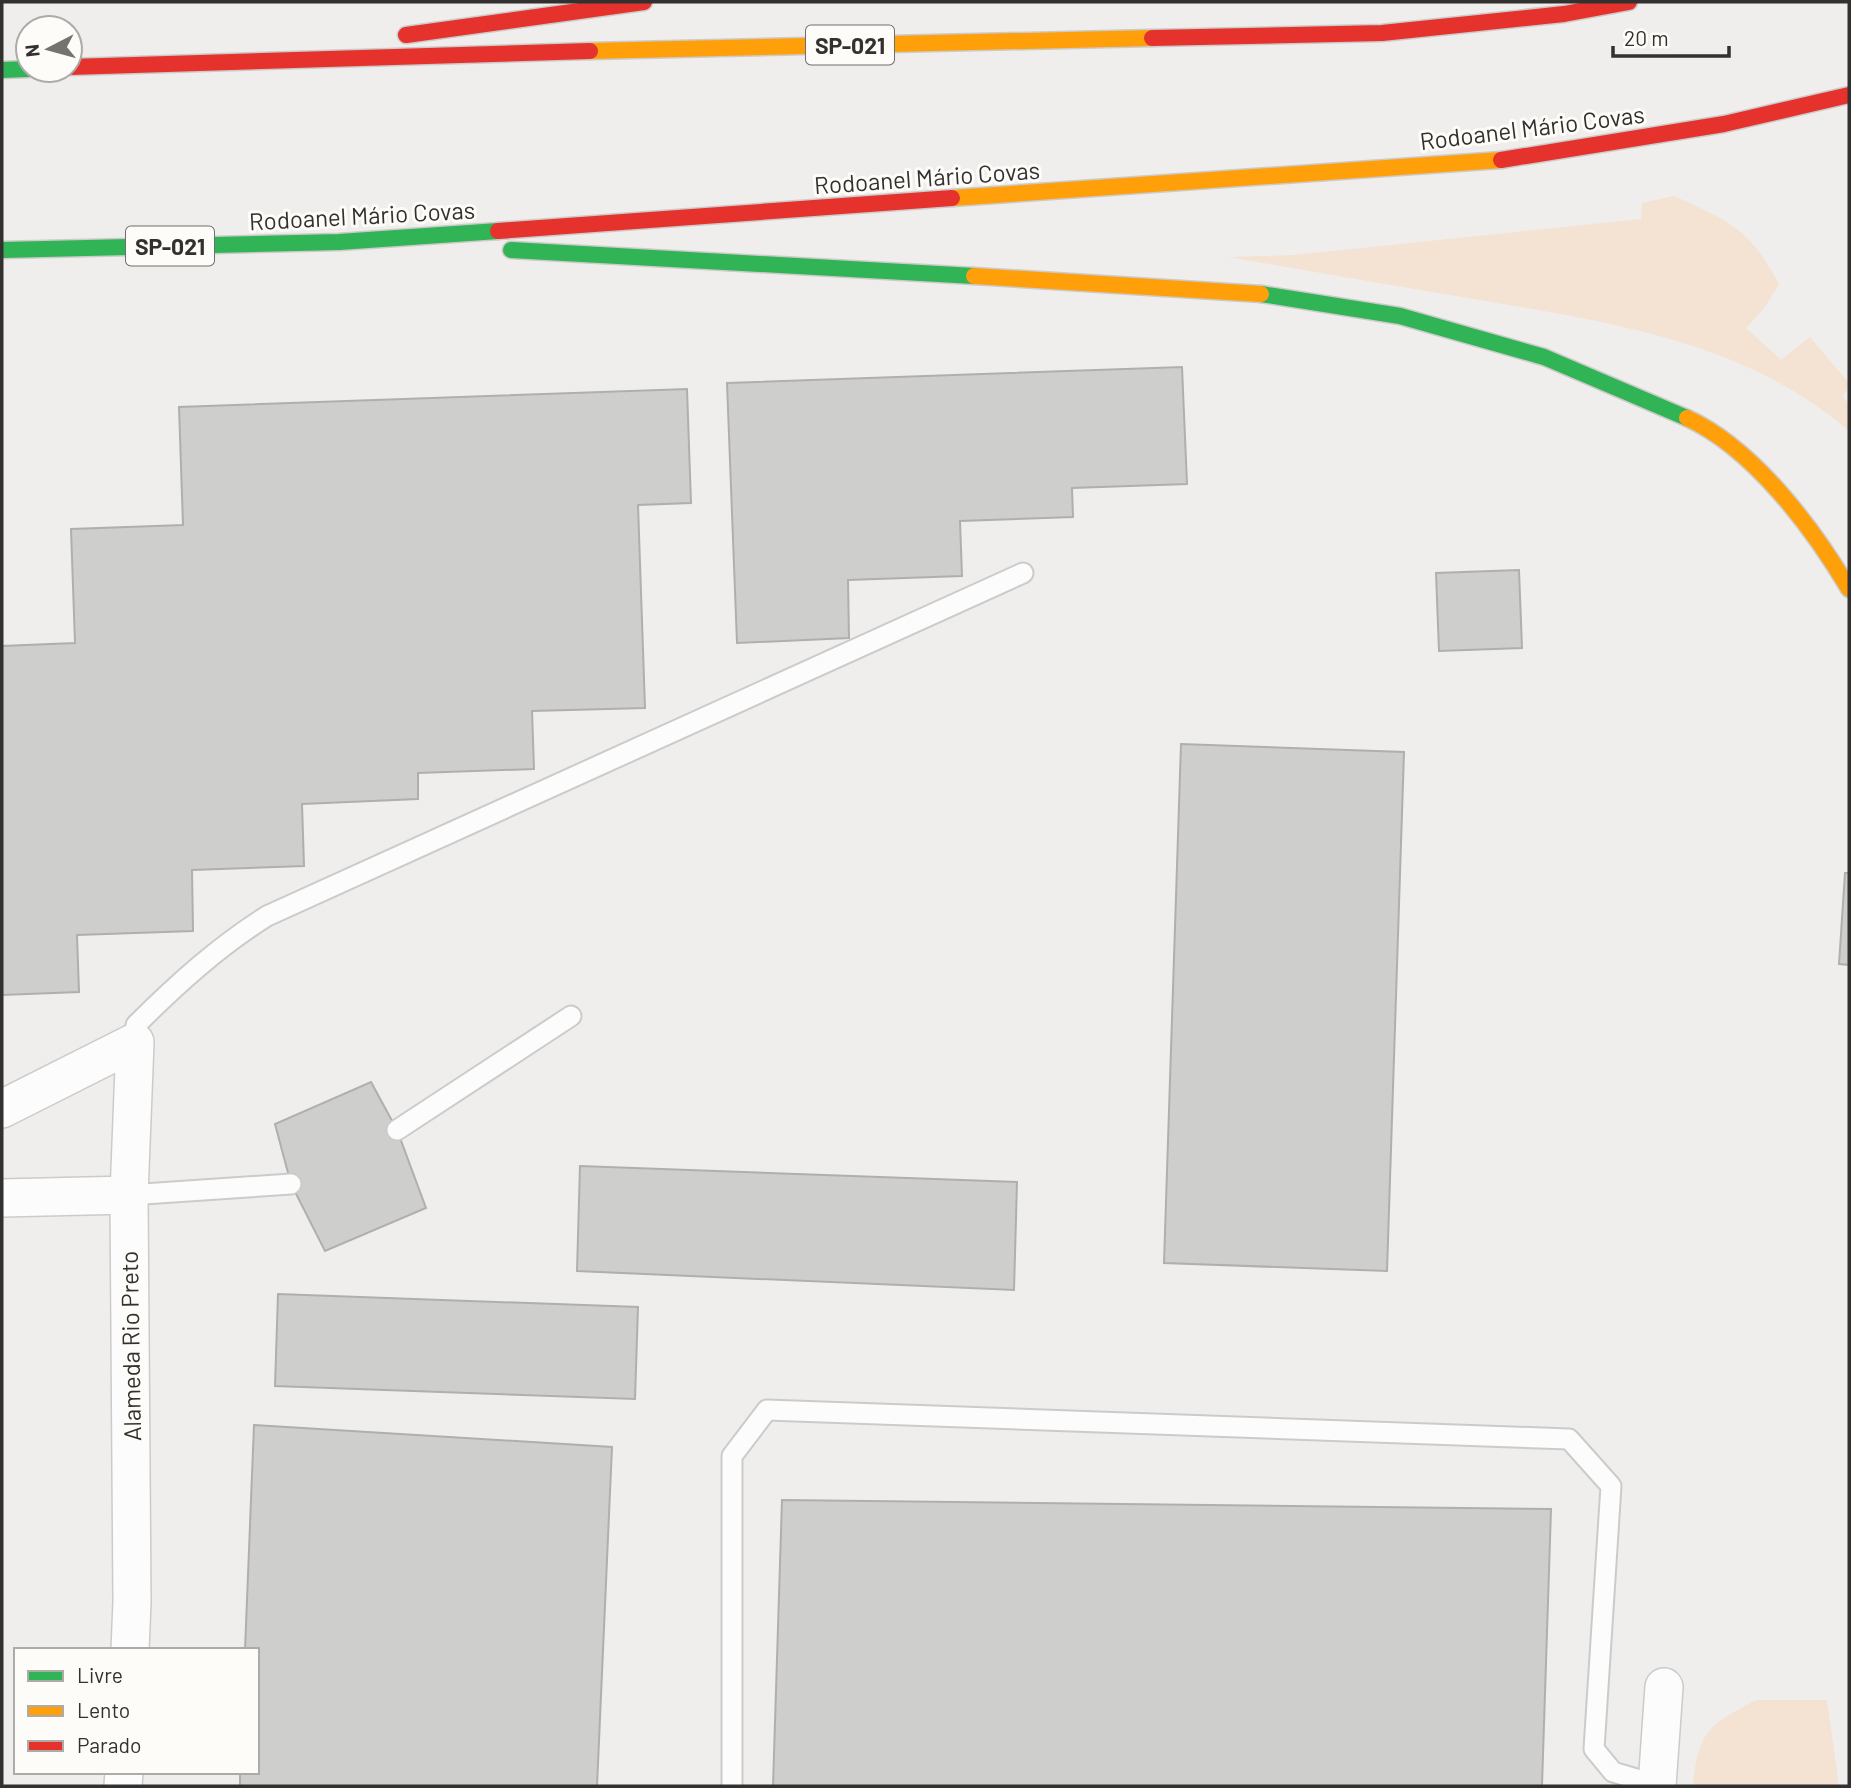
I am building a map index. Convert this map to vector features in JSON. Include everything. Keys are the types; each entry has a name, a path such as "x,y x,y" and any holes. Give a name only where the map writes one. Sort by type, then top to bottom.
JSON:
{"highway":[{"path":"387,37 644,2"},
{"name":"SP-021","path":"84,66 225,60 1382,33 1564,14 1629,2"},
{"path":"225,60 360,41"},
{"name":"Rodoanel Mário Covas","path":"2,250 339,242 1509,159 1724,124 1849,95"},
{"path":"339,242 1244,291 1400,316 1544,358 1629,391 1692,420 1742,456 1781,493 1822,543 1849,589"}],"street":[{"path":"2,1109 135,1042"},
{"name":"Alameda Rio Preto","path":"130,1648 129,1195 135,1042"},
{"path":"2,1198 129,1195"},
{"path":"1657,1785 1664,1687"}],"lane":[{"path":"135,1042 136,1025 173,988 226,943 267,916 1023,573"},
{"path":"397,1129 571,1016"},
{"path":"129,1195 291,1184"},
{"path":"732,1786 732,1456 767,1410 1569,1439 1611,1486 1594,1749 1613,1772 1657,1785"}],"shaded area":[{"path":"1674,196 1724,220 1747,238 1757,250 1779,284 1765,307 1746,328 1781,360 1810,337 1849,383 1849,388 1842,396 1849,404 1849,431 1808,400 1765,375 1719,355 1672,340 1574,317 1228,257 1294,255 1641,219 1642,203"},
{"path":"1756,1700 1827,1700 1839,1786 1693,1786 1699,1753 1709,1732 1727,1717"}],"building":[{"path":"1182,367 1187,484 1072,488 1073,517 960,521 962,576 848,580 849,638 737,643 727,383"},
{"path":"687,389 691,503 638,505 645,708 532,711 534,769 418,773 418,799 302,804 304,866 192,870 193,931 77,935 79,992 2,995 2,646 75,643 71,529 183,525 179,407"},
{"path":"1519,570 1522,648 1439,651 1436,573"},
{"path":"1181,744 1404,752 1387,1271 1164,1263"},
{"path":"1845,873 1849,873 1849,965 1839,964"},
{"path":"371,1082 397,1130 426,1208 325,1251 291,1184 275,1124"},
{"path":"580,1166 1017,1182 1014,1290 577,1271"},
{"path":"278,1294 638,1307 635,1399 275,1386"},
{"path":"254,1425 612,1447 597,1786 240,1786 240,1774 259,1774 259,1648 245,1648"},
{"path":"782,1500 1551,1509 1542,1786 773,1786"}],"traffic: fast":[{"path":"2,70 14,70"},
{"path":"2,250 339,242 498,231"},
{"path":"511,250 974,276"},
{"path":"1261,294 1400,316 1544,357 1687,418"}],"traffic: slow":[{"path":"590,51 1152,38"},
{"path":"952,198 1501,160"},
{"path":"974,276 1261,294"},
{"path":"1687,418 1711,431 1758,469 1818,541 1849,589"}],"traffic: jam":[{"path":"406,35 644,2"},
{"path":"1152,38 1382,33 1564,14 1629,2"},
{"path":"84,67 590,51"},
{"path":"1501,160 1724,124 1849,95"},
{"path":"498,231 952,198"}]}
